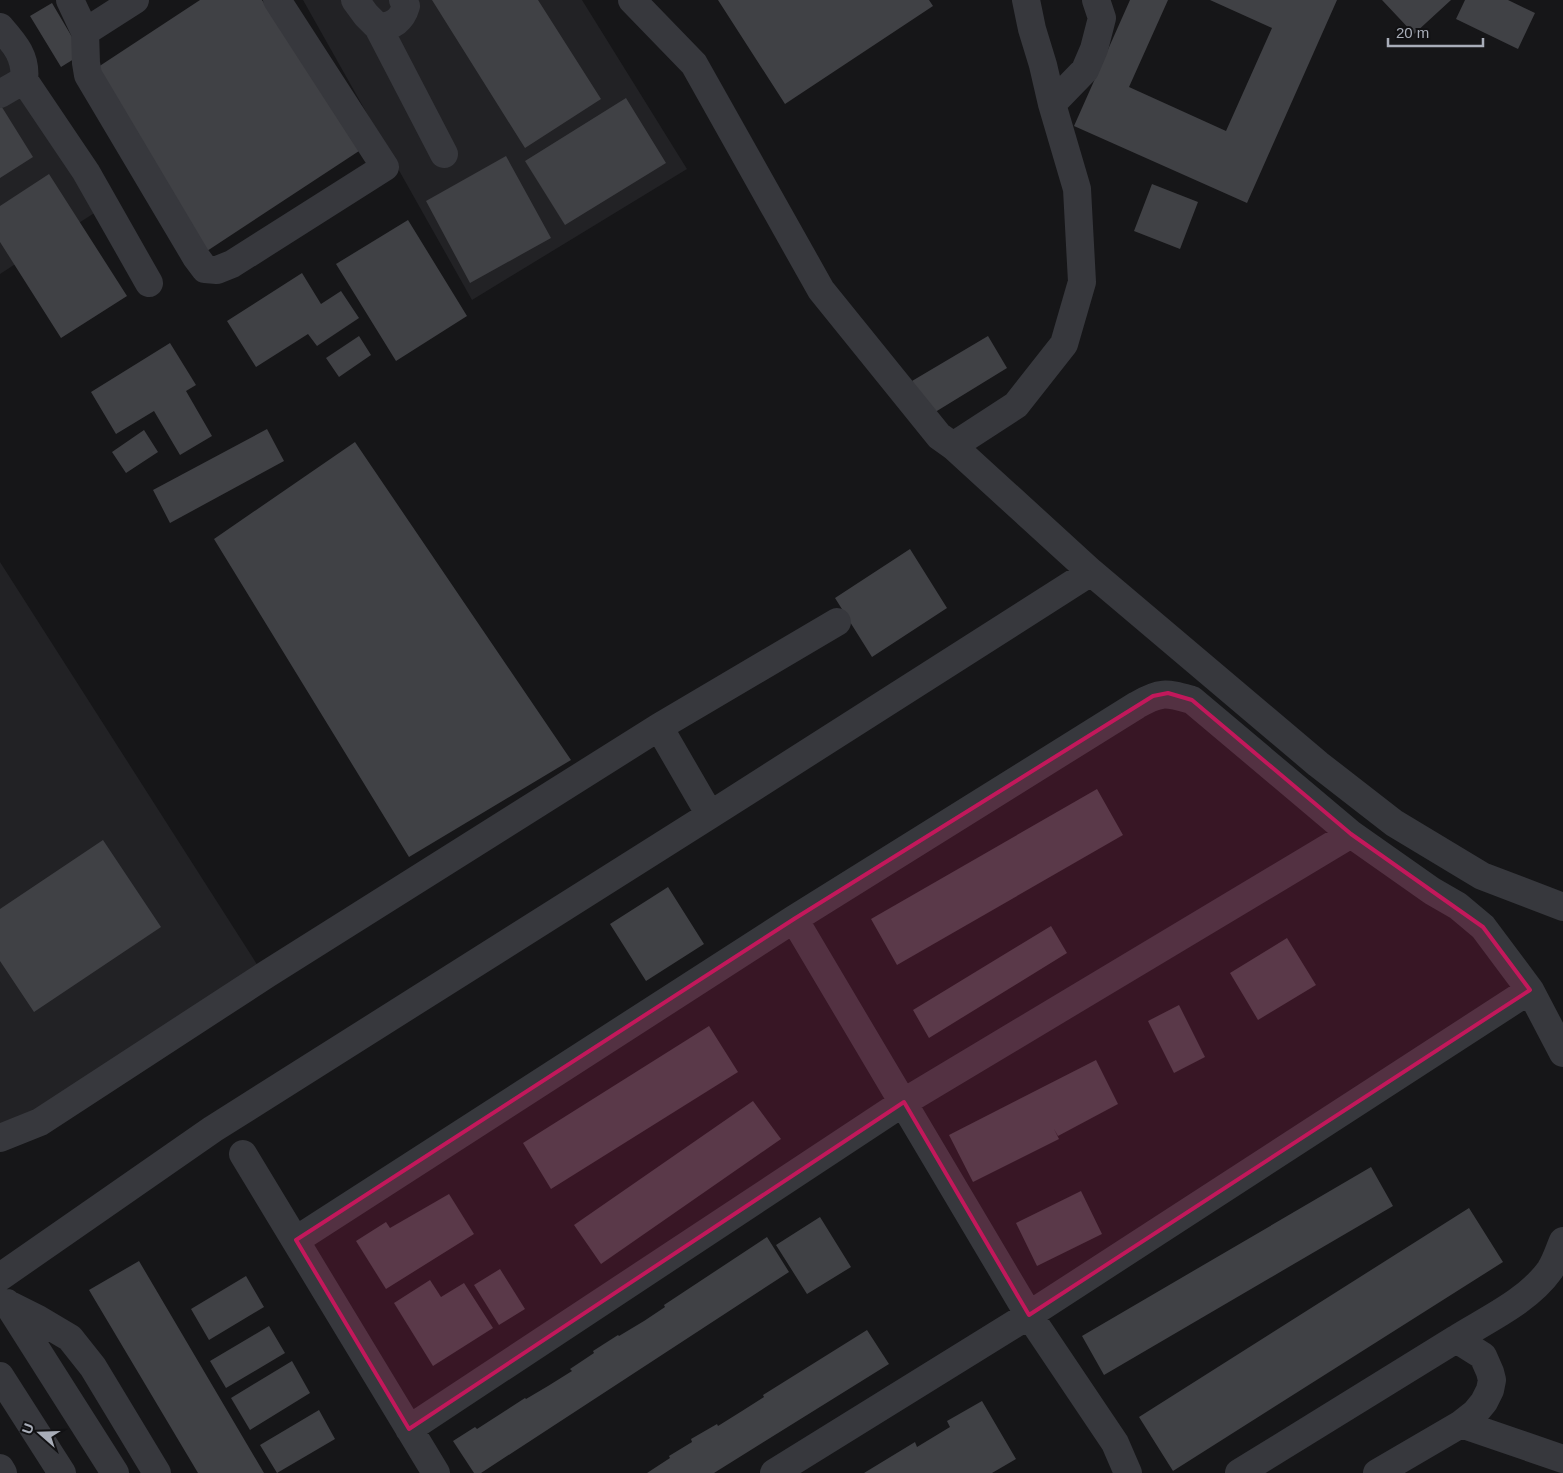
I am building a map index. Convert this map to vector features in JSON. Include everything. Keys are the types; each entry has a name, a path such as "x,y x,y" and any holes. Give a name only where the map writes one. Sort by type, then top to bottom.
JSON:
{"street":[{"path":"70,0 85,32 88,75 196,257 205,269 217,270 232,264 385,167 277,0"},
{"path":"85,32 135,0"},
{"path":"355,0 378,27 444,154"},
{"path":"378,27 389,27 403,16 406,6 403,0"},
{"path":"632,0 694,64 821,290 939,436 953,446 1090,572 1318,764 1394,823 1482,876 1563,907"},
{"path":"953,446 1016,405 1064,344 1082,282 1077,188 1052,104 1026,0"},
{"path":"1052,104 1085,70 1094,49 1102,18 1096,0"},
{"path":"0,27 17,46 25,69 24,80 86,172 150,282"},
{"path":"0,94 24,80"},
{"path":"0,1277 213,1128 710,815 1090,572"},
{"path":"0,1138 40,1122 275,969 658,727 837,622"},
{"path":"296,1240 794,919 1137,705 1153,696 1168,693 1192,700 1351,834 1432,891 1458,906 1483,927 1530,990 1563,1053"},
{"path":"658,727 710,815"},
{"path":"408,1429 904,1102 1351,834"},
{"path":"794,919 1029,1315 1115,1443 1128,1473"},
{"path":"774,1473 1029,1315 1530,990"},
{"path":"243,1154 436,1473"},
{"path":"1239,1473 1516,1302 1538,1284 1552,1268 1563,1241"},
{"path":"3,1299 115,1473"},
{"path":"3,1299 70,1338 93,1367 157,1473"},
{"path":"1377,1473 1461,1424 1475,1413 1484,1402 1490,1390 1492,1380 1483,1356 1456,1339"},
{"path":"0,1376 62,1473"},
{"path":"1461,1424 1563,1459"},
{"path":"0,1468 3,1473"}],"highlighted area":[{"path":"1168,693 1192,700 1351,834 1483,927 1530,990 1029,1315 904,1102 409,1429 296,1240 794,919 1153,696"}],"shaded area":[{"path":"303,0 582,0 687,169 472,300"},
{"path":"0,48 102,208 0,274"},
{"path":"0,562 258,966 0,1132"}],"building":[{"path":"200,0 262,0 359,151 207,251 92,71"},
{"path":"432,0 538,0 601,99 525,148"},
{"path":"718,0 929,0 933,6 785,104"},
{"path":"1130,0 1168,0 1129,87 1226,131 1272,28 1210,0 1337,0 1247,203 1074,126"},
{"path":"1382,0 1451,0 1414,34"},
{"path":"1465,0 1508,0 1535,13 1518,49 1456,19"},
{"path":"52,3 82,54 61,67 30,16"},
{"path":"626,98 666,163 565,225 525,161"},
{"path":"0,104 33,157 0,178"},
{"path":"506,156 551,238 470,283 426,201"},
{"path":"49,174 127,296 61,338 0,242 0,206"},
{"path":"1152,184 1198,202 1180,249 1134,231"},
{"path":"408,220 467,316 396,361 336,264"},
{"path":"302,273 321,304 341,291 359,318 317,346 308,334 256,367 227,321"},
{"path":"359,336 371,355 339,377 326,358"},
{"path":"988,336 1007,368 932,414 912,381"},
{"path":"170,343 196,385 186,391 212,436 180,455 154,411 116,434 91,392"},
{"path":"267,429 284,461 170,523 153,490"},
{"path":"144,430 158,452 126,473 112,452"},
{"path":"355,442 571,760 409,857 214,539"},
{"path":"910,549 947,608 872,657 835,598"},
{"path":"1097,789 1123,835 897,965 871,919"},
{"path":"103,840 161,927 34,1012 0,961 0,909"},
{"path":"668,887 704,944 646,981 610,924"},
{"path":"1051,926 1067,953 929,1038 913,1010"},
{"path":"1287,938 1316,985 1258,1020 1230,973"},
{"path":"1179,1005 1205,1057 1174,1073 1148,1021"},
{"path":"709,1026 738,1072 551,1189 523,1143"},
{"path":"1096,1060 1118,1104 1058,1136 1054,1129 1059,1139 973,1182 949,1135"},
{"path":"753,1101 781,1139 601,1264 574,1225"},
{"path":"1371,1167 1393,1206 1104,1375 1082,1336"},
{"path":"1081,1191 1102,1234 1037,1266 1016,1223"},
{"path":"449,1194 474,1234 386,1289 356,1241 386,1222 390,1228"},
{"path":"1469,1208 1503,1262 1173,1471 1139,1417"},
{"path":"820,1217 851,1267 807,1294 776,1245"},
{"path":"767,1237 789,1272 481,1473 474,1473 453,1441 475,1427 477,1429 572,1371 570,1369 594,1353 593,1351 644,1321 665,1307 664,1305"},
{"path":"139,1261 264,1473 198,1473 89,1290"},
{"path":"500,1269 525,1309 499,1325 474,1285"},
{"path":"246,1276 264,1307 209,1340 191,1309"},
{"path":"430,1280 441,1297 464,1283 493,1328 433,1366 394,1303"},
{"path":"269,1326 285,1353 226,1388 210,1361"},
{"path":"867,1330 889,1364 714,1473 647,1473 670,1458 669,1456 692,1442 691,1439 717,1424 718,1426 764,1397 763,1395"},
{"path":"292,1361 310,1393 250,1430 231,1398"},
{"path":"982,1401 1016,1459 992,1473 864,1473 915,1442 917,1447 950,1427 947,1421"},
{"path":"319,1410 335,1439 277,1473 260,1445"}]}
